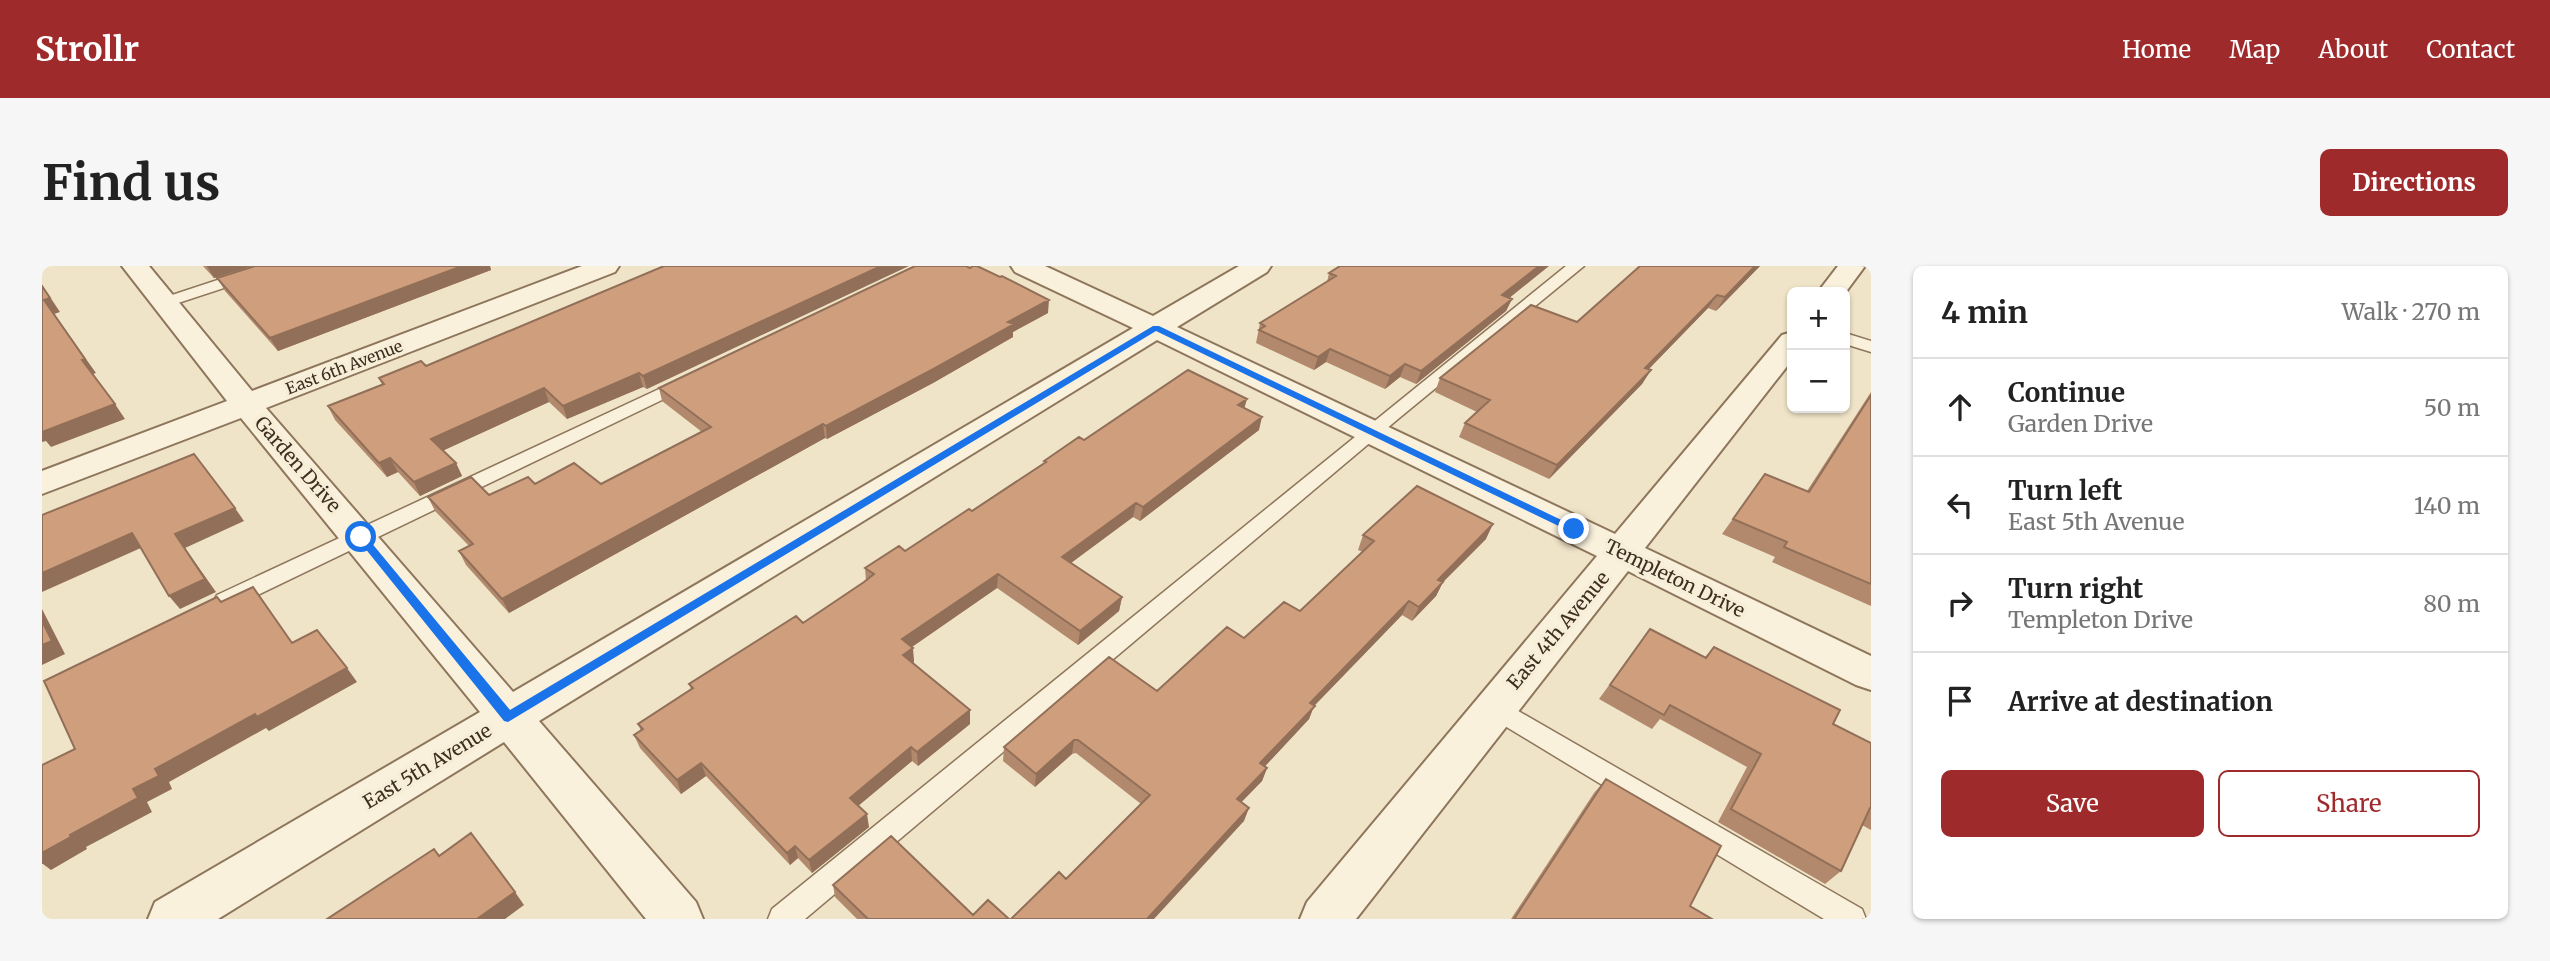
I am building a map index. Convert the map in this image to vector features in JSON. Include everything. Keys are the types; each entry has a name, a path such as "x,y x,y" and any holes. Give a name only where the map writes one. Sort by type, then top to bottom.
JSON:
{"street":[{"name":"Garden Drive","path":"135,266 247,405 361,537 678,919"},
{"name":"East 6th Avenue","path":"42,483 606,266"},
{"name":"Templeton Drive","path":"1024,266 1373,431 1871,674"},
{"name":"East 5th Avenue","path":"173,919 1258,266"},
{"path":"1835,287 1852,266"},
{"name":"East 4th Avenue","path":"1325,919 1787,347"}],"lane":[{"path":"166,302 276,266"},
{"path":"783,919 1576,266"},
{"path":"1850,340 1871,347"},
{"path":"201,612 705,373"},
{"path":"1494,707 1851,919"}],"building":[{"path":"255,266 462,266 270,338 217,278"},
{"path":"664,266 881,266 643,376 639,373 563,406 544,388 431,439 456,463 414,482 390,458 379,463 328,406 384,384 379,378 421,361 426,366"},
{"path":"915,266 977,266 1049,300 1008,322 1014,324 933,369 826,426 823,424 502,599 459,551 473,544 428,497 471,477 489,495 528,477 535,484 574,463 601,484 711,427 659,388"},
{"path":"1340,266 1539,266 1502,295 1512,299 1421,371 1405,364 1390,376 1330,349 1318,357 1259,330 1265,326 1260,323 1336,276 1329,273"},
{"path":"1640,266 1755,266 1725,297 1717,295 1645,368 1651,370 1557,465 1465,423 1490,400 1440,378 1531,305 1577,322"},
{"path":"42,286 50,298 44,300 85,359 82,360 115,404 42,432"},
{"path":"1188,370 1247,399 1238,405 1262,417 1143,507 1136,503 1062,557 1122,597 1080,631 998,574 902,639 913,648 903,655 970,710 917,752 911,747 850,798 867,814 809,860 795,846 787,853 701,763 677,780 634,735 643,729 638,724 693,688 689,684 796,616 803,623 874,574 865,568 899,546 905,551 969,509 972,511 1079,437 1084,440"},
{"path":"1871,395 1871,584 1784,547 1787,542 1733,519 1765,474 1809,492"},
{"path":"194,454 235,508 175,534 205,579 169,596 132,533 42,573 42,515"},
{"path":"1417,486 1493,524 1438,580 1443,582 1419,607 1409,601 1310,703 1315,706 1260,763 1267,768 1237,799 1249,808 1147,919 1011,919 1059,872 1066,879 1150,795 1078,740 1074,740 1036,774 1004,747 1109,657 1157,691 1227,627 1244,638 1284,602 1300,611 1374,541 1363,535"},
{"path":"253,587 292,643 317,630 347,668 257,717 255,714 155,769 159,776 133,789 138,798 42,853 42,765 75,749 44,681 217,597 221,602"},
{"path":"42,621 52,641 42,645"},
{"path":"1650,629 1706,658 1714,647 1840,710 1833,724 1871,743 1871,808 1841,871 1731,809 1761,754 1670,705 1664,715 1610,685"},
{"path":"1606,779 1721,846 1690,906 1712,919 1514,919"},
{"path":"471,833 515,892 477,919 327,919 434,849 439,856"},
{"path":"891,836 973,915 988,900 1009,919 868,919 833,885"}],"route":[{"path":"361,537 508,717 1156,328 1574,529"}]}
